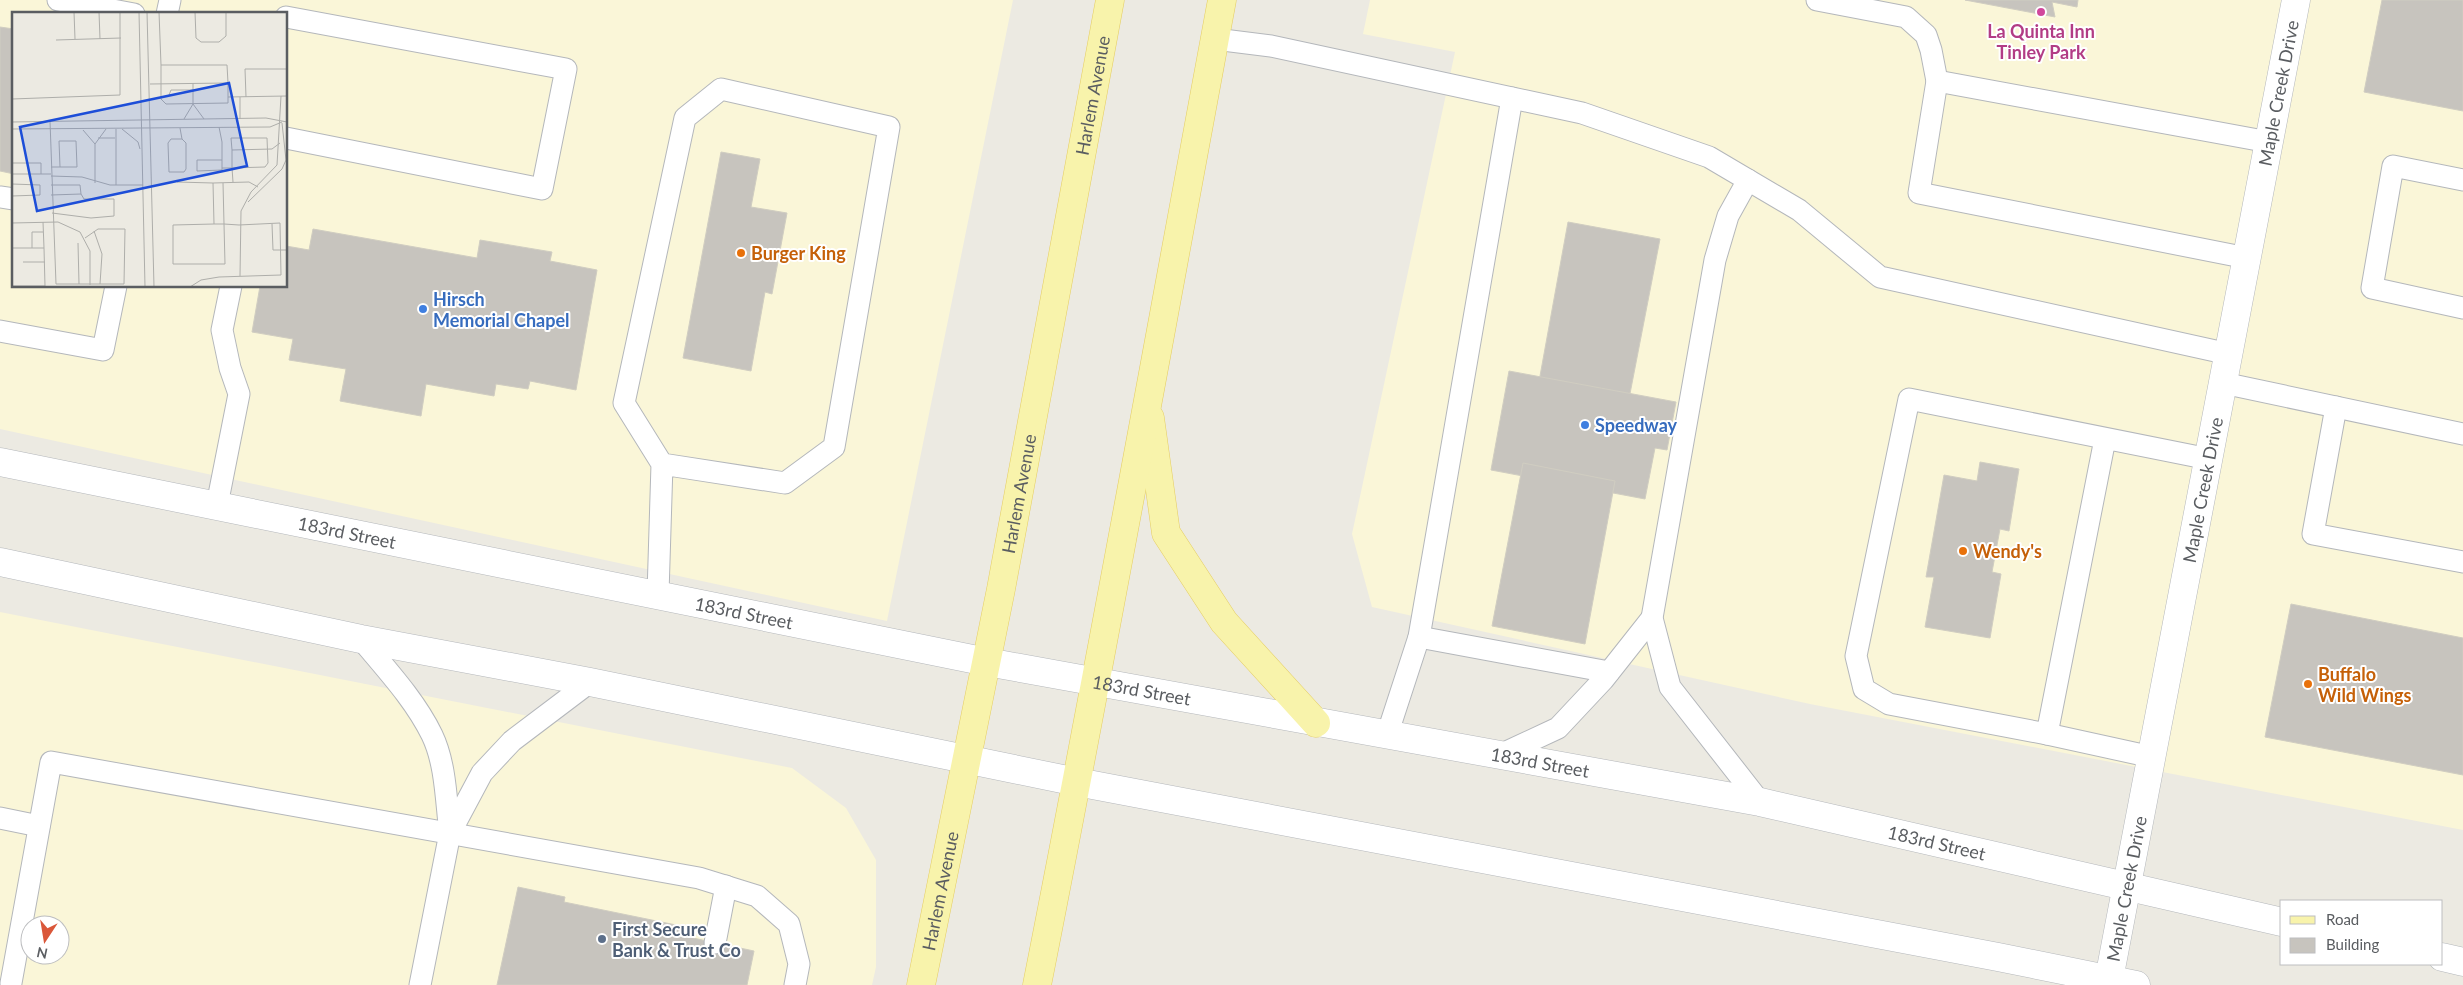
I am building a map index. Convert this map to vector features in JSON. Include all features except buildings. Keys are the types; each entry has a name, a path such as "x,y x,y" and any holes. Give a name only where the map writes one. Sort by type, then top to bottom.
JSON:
{"main road":[{"name":"Harlem Avenue","path":"921,985 987,662 1110,0"},
{"path":"1037,985 1096,683 1222,0"},
{"path":"1147,399 1166,533 1224,622 1316,722"}],"street":[{"name":"Maple Creek Drive","path":"2109,980 2296,0"},
{"name":"183rd Street","path":"0,462 987,662 1760,802 2127,888 2280,922"},
{"path":"0,562 361,639 590,682 1077,782 2136,985"},
{"path":"2443,957 2463,962"}],"lane":[{"path":"58,0 123,12"},
{"path":"1817,0 1906,17 1926,35 1937,81 1919,193 2247,258"},
{"path":"288,17 566,69 542,189 288,138"},
{"path":"1215,39 1271,46 1582,112 1708,157 1799,210 1880,277 2229,354"},
{"path":"1937,81 2269,142"},
{"path":"658,594 662,464 624,403 685,118 721,89 889,127 834,447 785,483 662,464"},
{"path":"1387,735 1419,637 1512,98"},
{"path":"2463,180 2392,166 2372,288 2463,308"},
{"path":"1748,180 1728,216 1715,260 1652,618 1670,687 1760,802"},
{"path":"0,331 102,350 116,288"},
{"path":"217,505 239,394 230,368 222,330 231,288"},
{"path":"2223,383 2463,434"},
{"path":"2152,757 2048,734 1889,704 1864,689 1856,656 1909,399 2208,460"},
{"path":"2336,407 2313,534 2463,562"},
{"path":"2048,734 2105,439"},
{"path":"1500,755 1558,728 1609,672 1652,618"},
{"path":"1419,637 1609,672"},
{"path":"361,639 397,682 432,735 443,774 450,833"},
{"path":"420,985 450,833 482,773 512,741 590,682"},
{"path":"14,984 51,762 698,878 726,886 757,896 789,924 799,964 795,985"},
{"path":"0,818 39,826"},
{"path":"715,943 726,886"}],"shaded area":[{"path":"0,0 1013,0 887,621 0,429"},
{"path":"1370,0 2463,0 2463,830 1810,704 1372,607 1352,534 1455,52 1363,34"},
{"path":"0,612 792,768 846,808 876,860 876,967 872,985 0,985"}],"place":[{"name":"La Quinta Inn Tinley Park","path":"2041,12"},
{"name":"Burger King","path":"741,253"},
{"name":"Hirsch Memorial Chapel","path":"423,309"},
{"name":"Speedway","path":"1585,425"},
{"name":"Wendy's","path":"1963,551"},
{"name":"Buffalo Wild Wings","path":"2308,684"},
{"name":"First Secure Bank & Trust Co","path":"602,939"}]}
